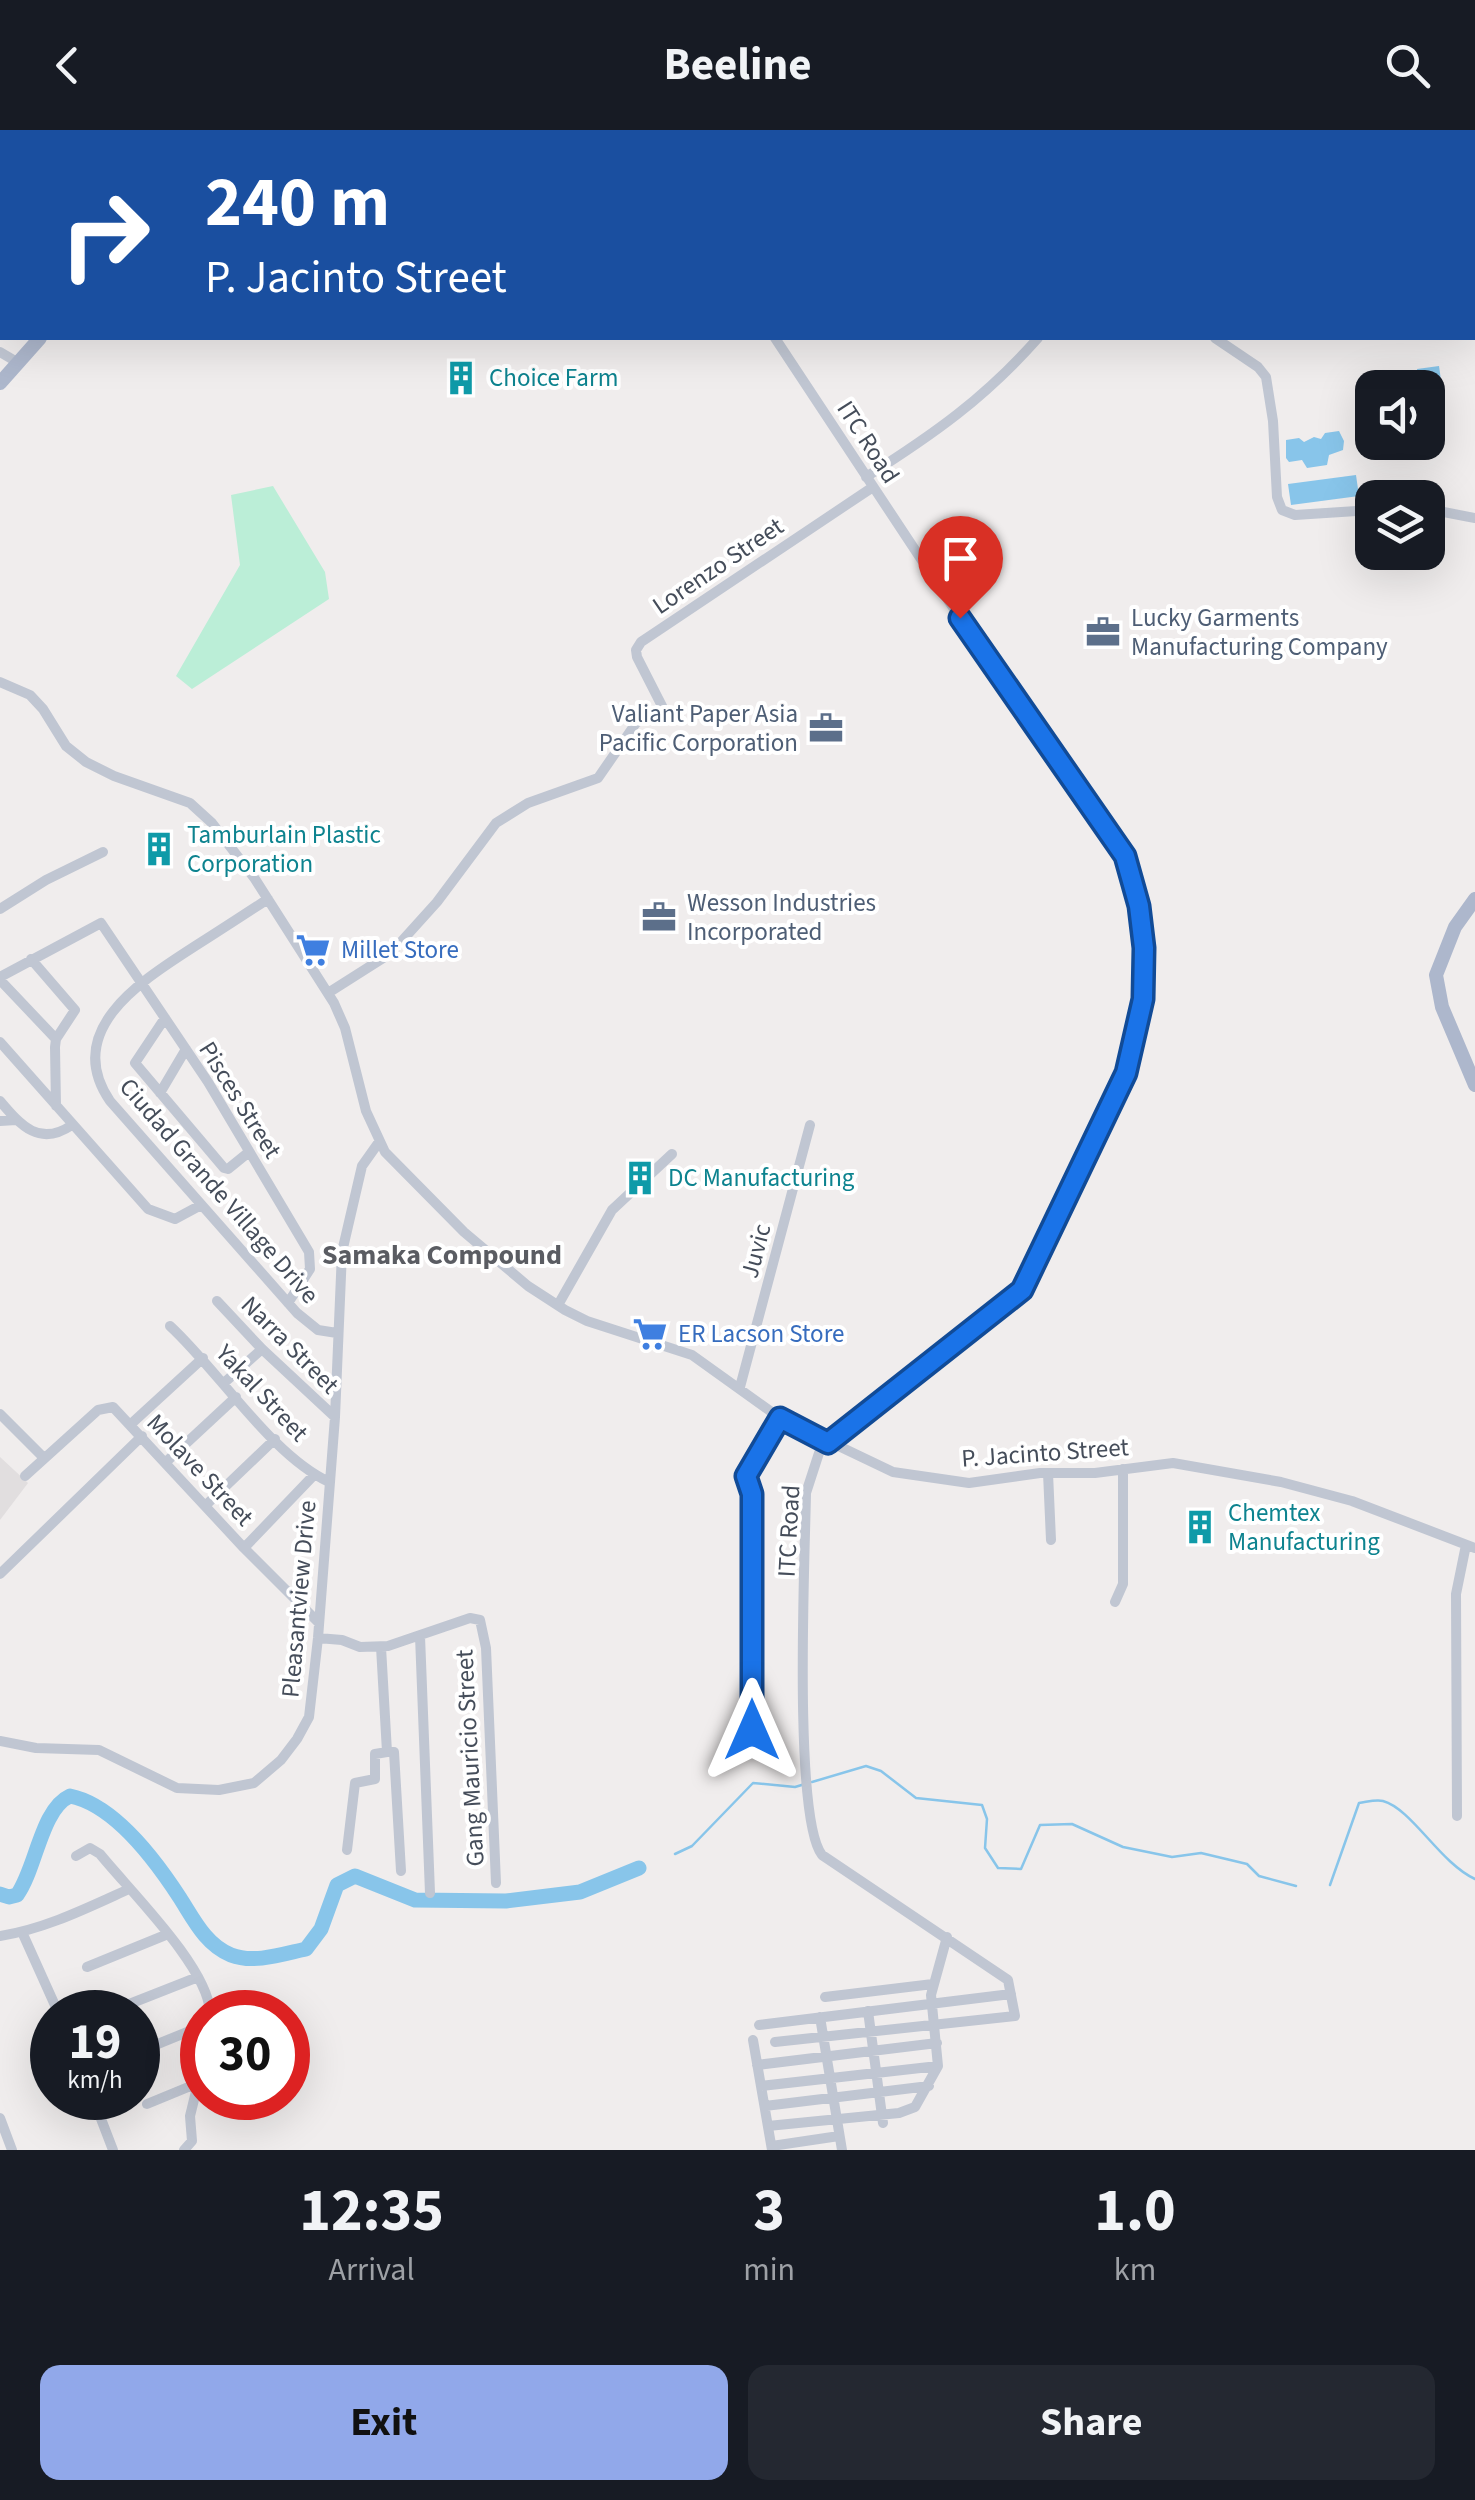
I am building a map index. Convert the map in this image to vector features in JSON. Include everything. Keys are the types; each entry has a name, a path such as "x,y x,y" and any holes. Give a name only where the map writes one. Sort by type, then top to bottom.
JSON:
{"main road":[{"path":"0,384 38,340"},
{"path":"1475,898 1455,927 1436,975 1442,1008 1475,1085"}],"street":[{"name":"ITC Road","path":"776,340 1125,856 1139,906 1144,948 1143,999 1126,1073 1022,1290 828,1443 819,1453 806,1493 804,1773 812,1838 822,1855 1008,1980 1011,1994"},
{"path":"870,482 998,382 1036,340"},
{"path":"1218,340 1258,366 1266,377 1272,408 1277,497 1282,510 1295,515 1355,511"},
{"path":"0,352 17,362"},
{"name":"Lorenzo Street","path":"328,993 391,953 437,902 496,824 528,803 598,778 636,723 660,707 662,700 637,657 638,646 870,482"},
{"path":"1445,512 1475,518"},
{"name":"P. Jacinto Street","path":"0,682 30,695 44,709 66,746 86,762 195,806 225,839 328,993 345,1028 362,1100 380,1142 410,1180 464,1232 528,1286 558,1305 587,1320 692,1355 780,1418 828,1443 907,1475 969,1483 1173,1464 1281,1482 1394,1515 1470,1546"},
{"path":"0,909 46,880 103,852"},
{"name":"Ciudad Grande Village Drive","path":"268,898 141,982 113,1012 99,1036 94,1063 97,1078 110,1101 288,1303 312,1326 336,1333"},
{"name":"Pisces Street","path":"32,959 101,923 186,1049 311,1257 310,1268 288,1303"},
{"path":"56,1038 0,979 32,959 75,1010 56,1038 56,1107"},
{"path":"165,1018 135,1063 224,1168 249,1152"},
{"path":"0,1042 155,1214 175,1219 201,1205"},
{"path":"160,1094 186,1049"},
{"path":"0,1101 16,1120 38,1135 56,1134 72,1125"},
{"path":"0,1121 16,1120"},
{"name":"Juvic","path":"740,1387 810,1124"},
{"name":"Pleasantview Drive","path":"0,1742 36,1748 99,1750 177,1788 219,1790 254,1783 282,1760 309,1717 335,1417 342,1252 358,1176 366,1156 380,1142"},
{"path":"558,1305 612,1210 672,1154"},
{"name":"Narra Street","path":"218,1301 262,1349 335,1417"},
{"name":"Yakal Street","path":"170,1326 275,1439 314,1475 328,1482"},
{"path":"225,1382 262,1349"},
{"path":"131,1424 202,1358"},
{"path":"166,1462 236,1397"},
{"name":"Molave Street","path":"24,1476 101,1408 114,1407 244,1548 320,1623"},
{"path":"0,1414 44,1458"},
{"path":"752,1730 752,1494 746,1476 780,1418"},
{"path":"0,1574 142,1436"},
{"path":"206,1505 275,1439"},
{"path":"1115,1602 1123,1584 1122,1469"},
{"path":"1048,1473 1051,1540"},
{"path":"244,1548 314,1475"},
{"path":"1457,1816 1456,1594 1470,1546"},
{"name":"Gang Mauricio Street","path":"318,1638 381,1647 470,1618 483,1625 496,1883"},
{"path":"420,1636 430,1894"},
{"path":"381,1647 386,1752"},
{"path":"347,1850 355,1783 374,1780 375,1754 394,1752 400,1871"},
{"path":"76,1856 85,1848 95,1849 168,1934 198,1977 202,1990"},
{"path":"0,1936 22,1932 129,1889"},
{"path":"22,1932 48,1990"},
{"path":"86,1967 168,1934"},
{"path":"768,2126 836,2118 882,2119 915,2107 938,2066 933,1984 947,1937"},
{"path":"160,1992 198,1977"},
{"path":"825,1996 933,1984"},
{"path":"760,2025 1011,1994 1015,2016 775,2042"},
{"path":"868,2011 882,2119"},
{"path":"820,2017 842,2150"},
{"path":"753,2040 772,2148 839,2136"},
{"path":"757,2065 937,2044"},
{"path":"761,2086 938,2066"},
{"path":"764,2106 928,2086"},
{"path":"0,2118 12,2150"},
{"path":"101,2120 113,2150"},
{"path":"187,2148 190,2120"}],"shaded area":[{"path":"0,1457 28,1483 0,1520"}],"green space":[{"path":"273,486 325,572 329,599 192,689 176,676 240,565 231,495"}],"water":[{"path":"1339,431 1343,450 1329,455 1327,465 1307,468 1302,460 1289,462 1286,458 1286,440 1299,438 1304,442"},
{"path":"1356,475 1357,480 1355,497 1291,505 1288,484"}],"waterway":[{"path":"812,1782 866,1766 881,1771 916,1798 982,1805 987,1819 985,1848 998,1868 1021,1869 1040,1825 1072,1824 1123,1847 1172,1857 1201,1853 1247,1864 1259,1876 1296,1886"},
{"path":"675,1854 692,1846 753,1783 795,1787 805,1784"},
{"path":"0,1894 17,1895 45,1826 60,1803 70,1796 103,1811 133,1836 208,1938 222,1951 240,1958 306,1949 321,1929 337,1885 355,1876 415,1900 506,1901 580,1892 639,1868"},
{"path":"1330,1885 1359,1803 1377,1800 1405,1814 1450,1861 1475,1879"}],"place":[{"name":"Choice Farm","path":"461,378"},
{"name":"Lucky Garments Manufacturing Company","path":"1103,632"},
{"name":"Valiant Paper Asia Pacific Corporation","path":"826,728"},
{"name":"Tamburlain Plastic Corporation","path":"159,849"},
{"name":"Wesson Industries Incorporated","path":"659,917"},
{"name":"Millet Store","path":"313,950"},
{"name":"DC Manufacturing","path":"640,1178"},
{"name":"ER Lacson Store","path":"650,1334"},
{"name":"Chemtex Manufacturing","path":"1200,1527"}],"district":[{"name":"Samaka Compound","path":"442,1255"}],"route":[{"path":"752,1730 752,1494 746,1476 750,1465 780,1418 828,1443 1022,1290 1126,1073 1143,999 1144,948 1139,906 1125,856 960,618"}]}
